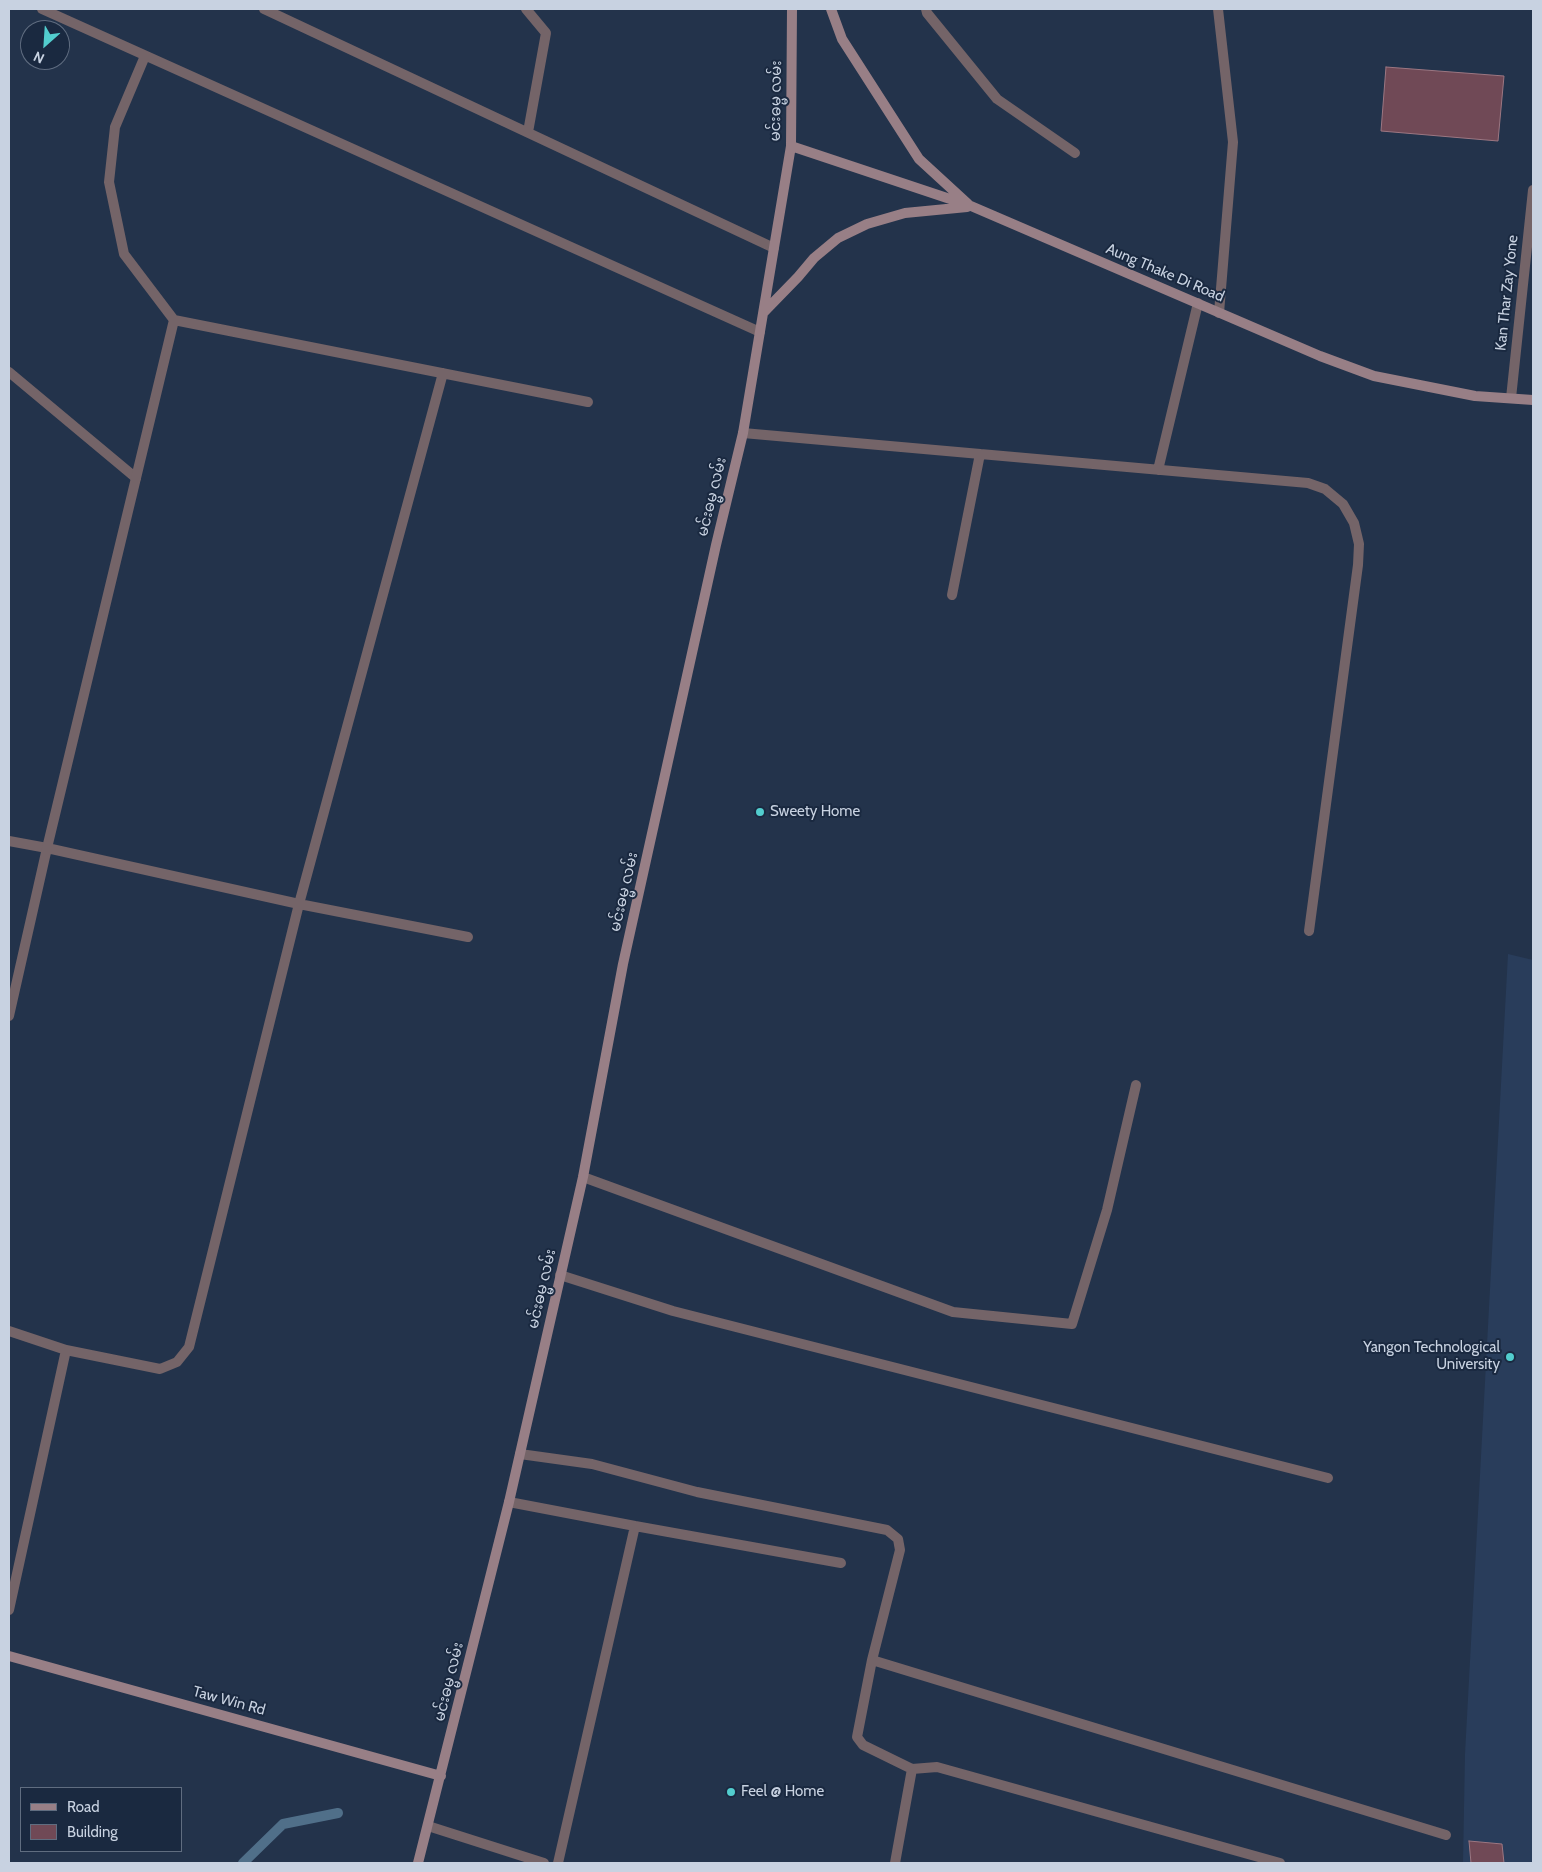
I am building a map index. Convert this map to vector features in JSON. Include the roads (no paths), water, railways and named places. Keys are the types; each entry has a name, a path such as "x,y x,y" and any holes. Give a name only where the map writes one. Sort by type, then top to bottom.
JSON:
{"main road":[{"name":"မင်းဓမ္မ လမ်း","path":"418,1863 509,1502 583,1177 623,964 716,544 743,432 791,146 792,9"},
{"path":"831,9 842,39 919,159 971,206"},
{"name":"Aung Thake Di Road","path":"791,146 971,206 1320,356 1374,376 1475,396 1533,400"},
{"path":"764,312 814,258 838,238 867,224 905,213 971,206"},
{"name":"Taw Win Rd","path":"9,1656 441,1776"}],"street":[{"path":"42,9 760,332"},
{"path":"264,9 774,248"},
{"path":"526,9 546,33 528,132"},
{"path":"926,9 927,14 998,99 1075,153"},
{"path":"1218,9 1233,142 1219,313"},
{"path":"145,56 115,127 109,182 124,254 174,320 588,402"},
{"name":"Kan Thar Zay Yone","path":"1511,398 1533,190"},
{"path":"1158,470 1198,303"},
{"path":"9,1016 47,848 174,320"},
{"path":"9,372 136,478"},
{"path":"9,1331 66,1350 160,1369 177,1362 188,1347 299,904 443,373"},
{"path":"743,432 1308,483 1325,489 1343,504 1354,523 1358,544 1358,564 1309,931"},
{"path":"952,596 980,454"},
{"path":"9,841 299,904 468,937"},
{"path":"583,1177 953,1312 1072,1324 1106,1210 1136,1084"},
{"path":"560,1275 673,1311 1328,1478"},
{"path":"9,1610 66,1350"},
{"path":"520,1454 592,1464 697,1492 887,1530 898,1540 900,1550 872,1660 857,1738 863,1745 912,1769 937,1768 1280,1863"},
{"path":"509,1502 841,1563"},
{"path":"558,1863 636,1526"},
{"path":"872,1660 1446,1835"},
{"path":"895,1863 912,1769"},
{"path":"428,1826 544,1863"}],"waterway":[{"path":"243,1863 283,1824 338,1813"}],"place":[{"name":"Sweety Home","path":"760,812"},
{"name":"Yangon Technological University","path":"1510,1357"},
{"name":"Feel @ Home","path":"731,1792"}]}
